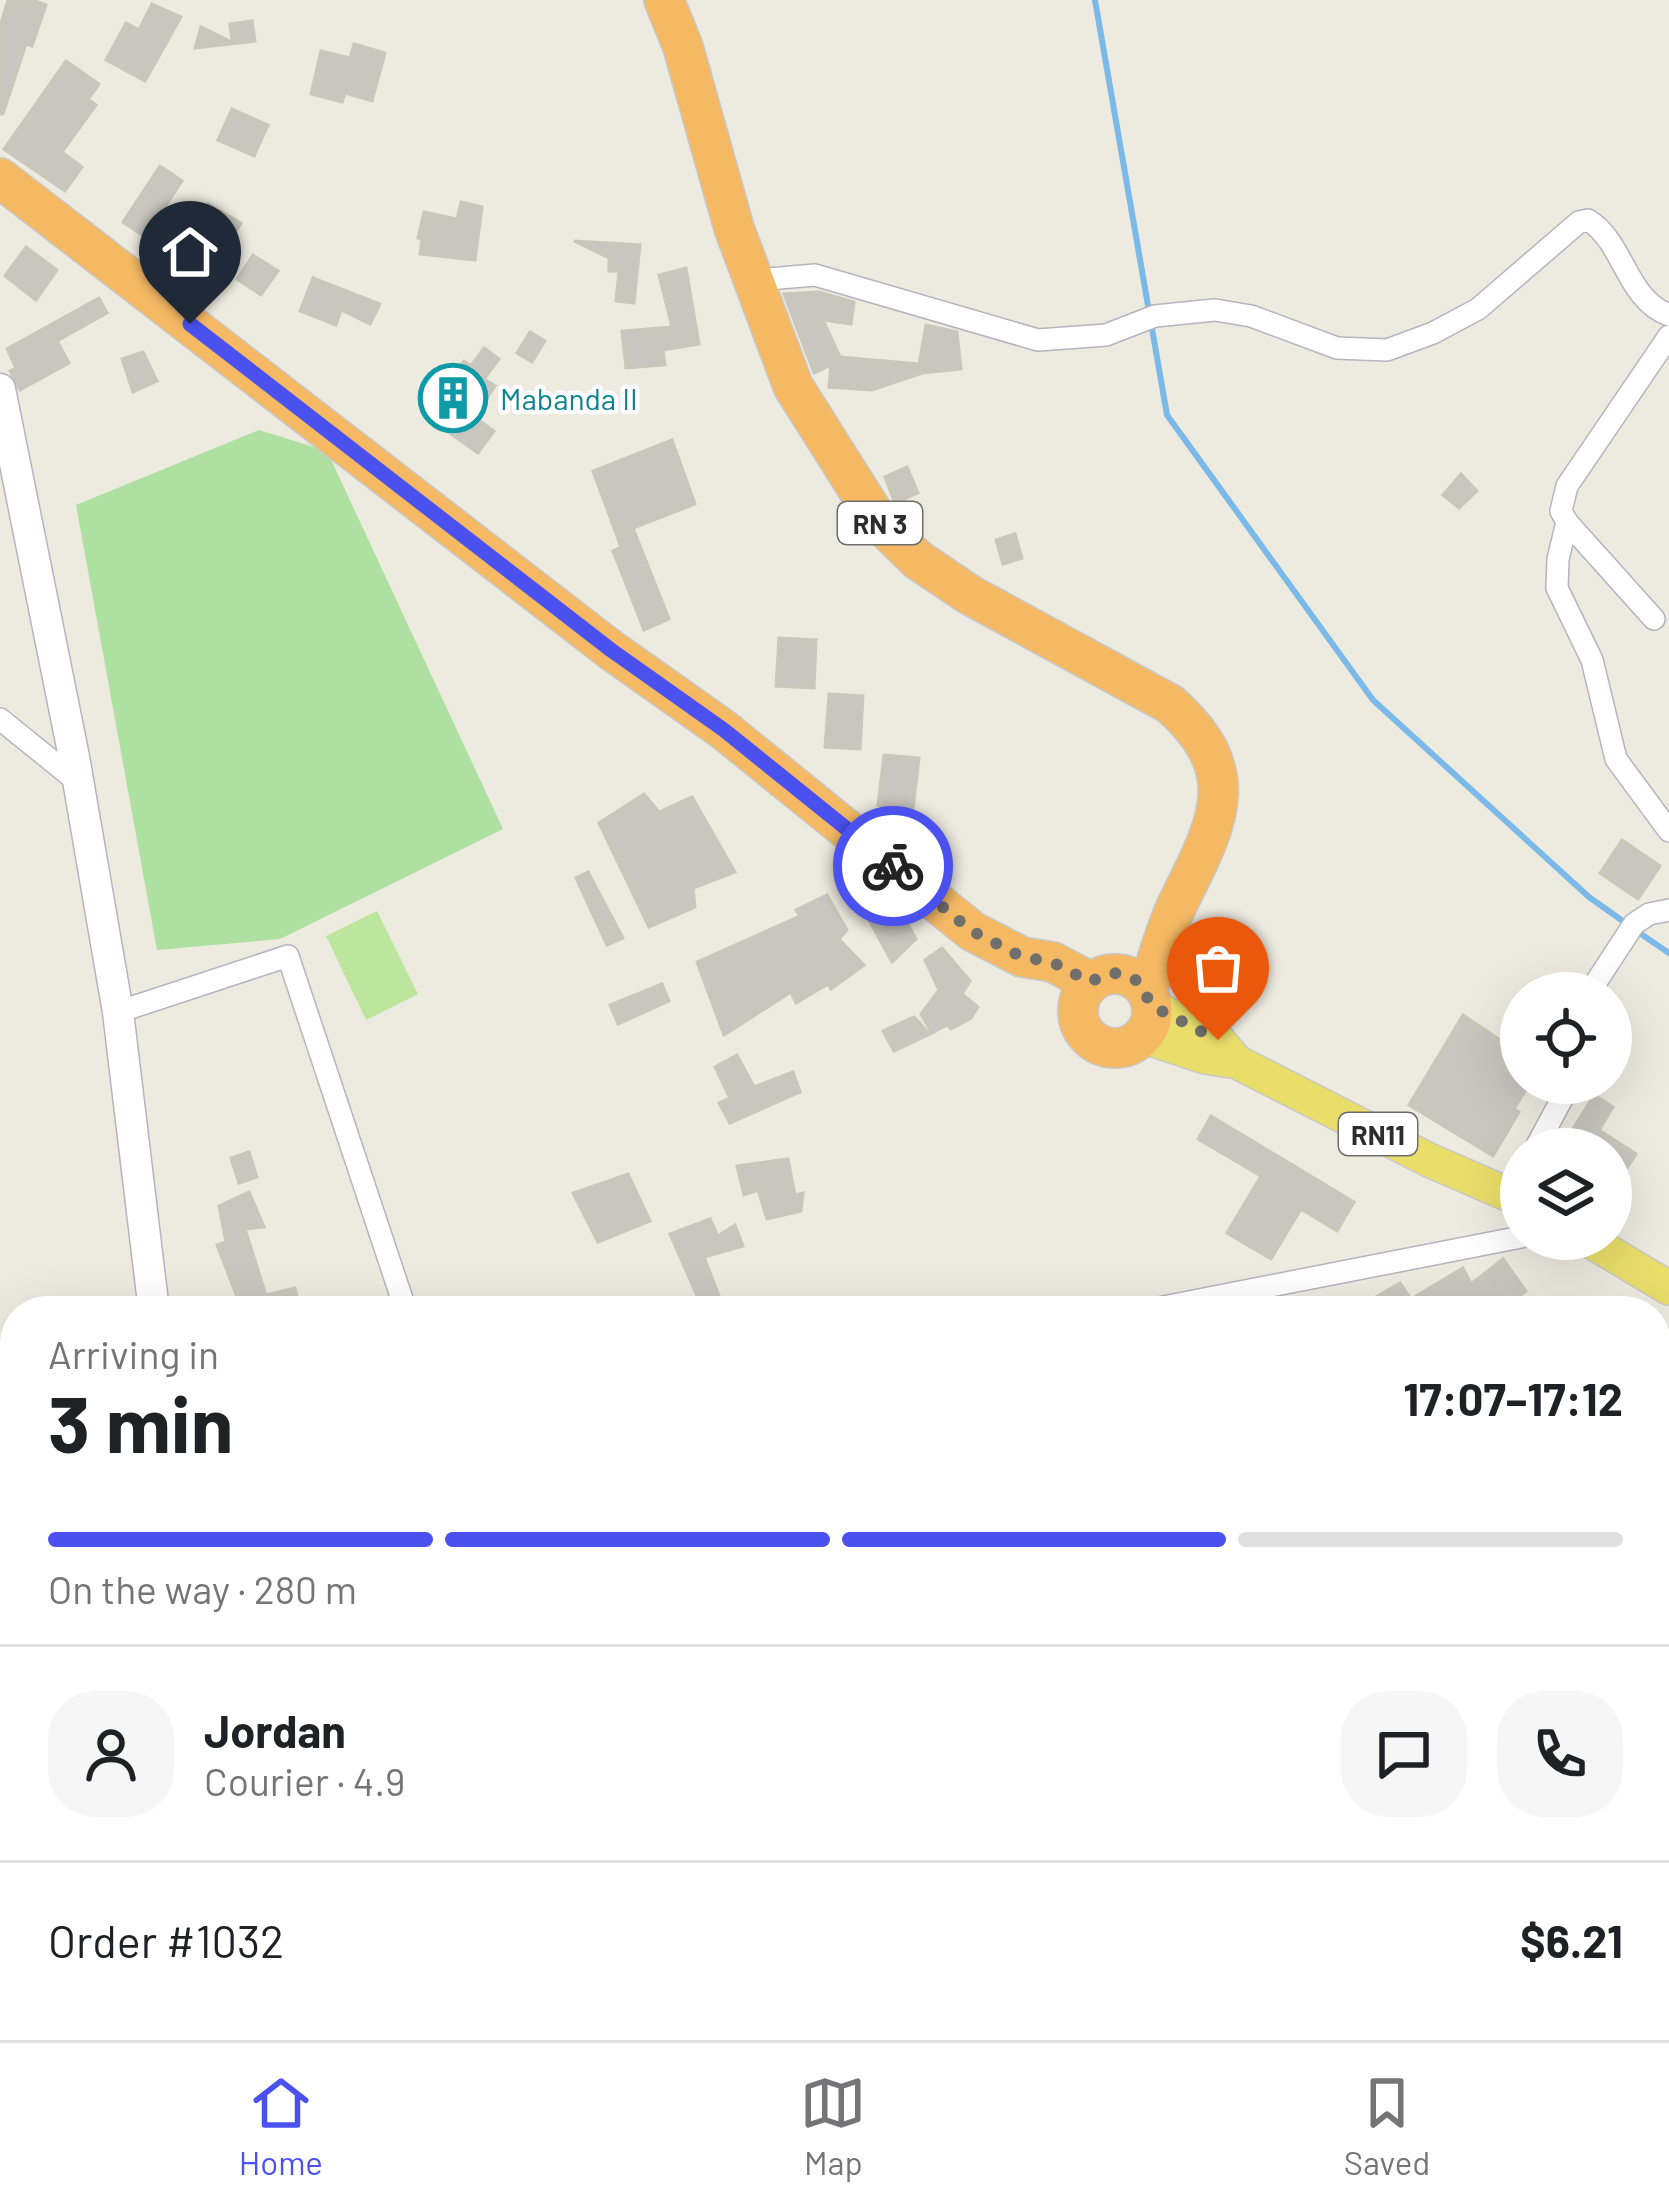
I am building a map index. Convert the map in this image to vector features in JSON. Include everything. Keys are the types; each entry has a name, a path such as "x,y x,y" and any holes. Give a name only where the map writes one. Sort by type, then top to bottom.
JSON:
{"highway":[{"name":"RN 3","path":"664,0 683,47 734,228 793,386 878,520 918,560 970,595 1142,685 1194,724 1213,764 1221,797 1199,867 1121,1000"},
{"path":"0,178 611,650 724,730 972,931 1022,957 1035,984 1121,1000"}],"main road":[{"path":"0,388 79,782 118,1012 152,1296"},
{"name":"RN11","path":"1121,1000 1205,1057 1237,1062 1429,1160 1500,1184"},
{"path":"1622,1260 1669,1288"}],"street":[{"path":"755,280 815,275 1038,340 1106,335 1154,316 1215,310 1251,316 1337,348 1387,350 1478,309 1579,222 1588,220 1600,230 1637,292 1669,315"},
{"path":"1654,619 1561,512 1567,486 1669,336"},
{"path":"1567,522 1557,588 1592,660 1616,759 1669,831"},
{"path":"0,719 79,782"},
{"path":"1603,972 1634,924 1649,914 1669,910"},
{"path":"118,1012 288,956 401,1296"},
{"path":"1220,1296 1500,1241"}],"green space":[{"path":"259,430 327,451 503,829 280,939 157,950 76,505"},
{"path":"377,911 418,994 366,1020 326,936"}],"building":[{"path":"8,0 46,5 0,114 0,26"},
{"path":"152,4 181,17 145,81 106,60 126,23 139,30"},
{"path":"252,21 255,41 195,48 201,27 232,42 230,24"},
{"path":"354,44 385,53 372,101 345,93 342,102 311,94 321,51 350,58"},
{"path":"66,61 99,84 88,99 96,105 62,152 82,167 65,191 4,149"},
{"path":"232,109 268,125 254,156 218,140"},
{"path":"160,166 182,181 145,237 123,222"},
{"path":"461,202 482,207 475,260 420,254 424,212 457,219"},
{"path":"208,204 241,223 226,247 194,228"},
{"path":"574,241 640,245 634,303 616,301 619,271 609,271 609,258"},
{"path":"26,247 57,270 36,300 5,276"},
{"path":"253,255 278,271 261,295 237,279"},
{"path":"167,259 201,281 191,296 159,271"},
{"path":"686,268 699,344 663,350 665,365 626,368 622,331 672,327 659,275"},
{"path":"313,278 380,304 370,324 341,310 336,325 300,311"},
{"path":"819,292 854,302 851,324 823,320 840,357 919,364 926,325 957,332 961,369 922,373 872,390 829,387 831,365 814,373 784,294"},
{"path":"99,298 107,313 57,341 69,363 20,390 10,371 16,368 7,349"},
{"path":"530,332 545,341 532,362 517,353"},
{"name":"Mabanda II","path":"484,348 499,359 484,379 495,386 474,417 494,431 478,453 424,415 464,361 471,366"},
{"path":"143,352 157,381 133,392 122,359"},
{"path":"672,440 695,504 633,528 669,619 644,630 613,551 621,547 593,471"},
{"path":"907,467 918,493 895,503 885,477"},
{"path":"1461,474 1477,491 1459,508 1443,495"},
{"path":"1015,534 1022,558 1003,564 996,540"},
{"path":"779,638 816,640 814,688 776,686"},
{"path":"829,694 863,696 860,749 825,747"},
{"path":"884,755 919,758 913,809 878,805"},
{"path":"644,794 659,812 692,797 735,872 693,888 695,907 649,927 599,823"},
{"path":"1622,840 1660,866 1638,899 1600,873"},
{"path":"588,872 623,938 607,945 576,878"},
{"path":"827,895 847,930 839,939 864,965 831,989 828,984 796,1003 791,992 724,1035 697,962 800,916 796,910"},
{"path":"892,897 916,939 892,962 864,911"},
{"path":"942,948 970,981 962,994 978,1007 971,1018 932,1033 921,1014 939,990 925,960"},
{"path":"1242,970 1260,994 1247,1004 1229,981"},
{"path":"662,984 669,1001 618,1024 610,1005"},
{"path":"1463,1015 1500,1040 1500,1104 1517,1104 1514,1109 1519,1112 1510,1128 1500,1128 1500,1144 1493,1156 1409,1105"},
{"path":"914,1017 930,1034 894,1051 883,1031"},
{"path":"737,1055 754,1087 793,1072 800,1092 730,1123 719,1103 730,1098 715,1067"},
{"path":"1588,1104 1613,1107 1600,1128 1573,1128"},
{"path":"1211,1116 1354,1202 1337,1231 1301,1209 1271,1259 1227,1233 1261,1176 1198,1139"},
{"path":"249,1152 257,1177 239,1183 231,1158"},
{"path":"788,1159 795,1195 803,1193 801,1211 767,1219 758,1190 744,1195 737,1166"},
{"path":"628,1174 650,1221 598,1242 573,1193"},
{"path":"249,1192 264,1227 245,1229 266,1295 295,1288 297,1296 237,1296 217,1245 226,1242 219,1206"},
{"path":"710,1219 718,1236 735,1225 743,1246 704,1257 719,1296 697,1296 670,1234"},
{"path":"1504,1260 1526,1291 1521,1296 1416,1296 1463,1268 1471,1284"},
{"path":"1400,1283 1409,1296 1378,1296"}],"waterway":[{"path":"1095,0 1167,415 1373,700 1589,897 1627,924"},
{"path":"1638,932 1669,953"}],"way so far":[{"path":"893,866 972,931 1022,957 1052,962 1090,982 1119,973 1138,981 1152,1006 1218,1040"}],"place":[{"name":"Mabanda II","path":"453,398"}],"route":[{"path":"190,324 611,650 724,730 893,866"}]}
